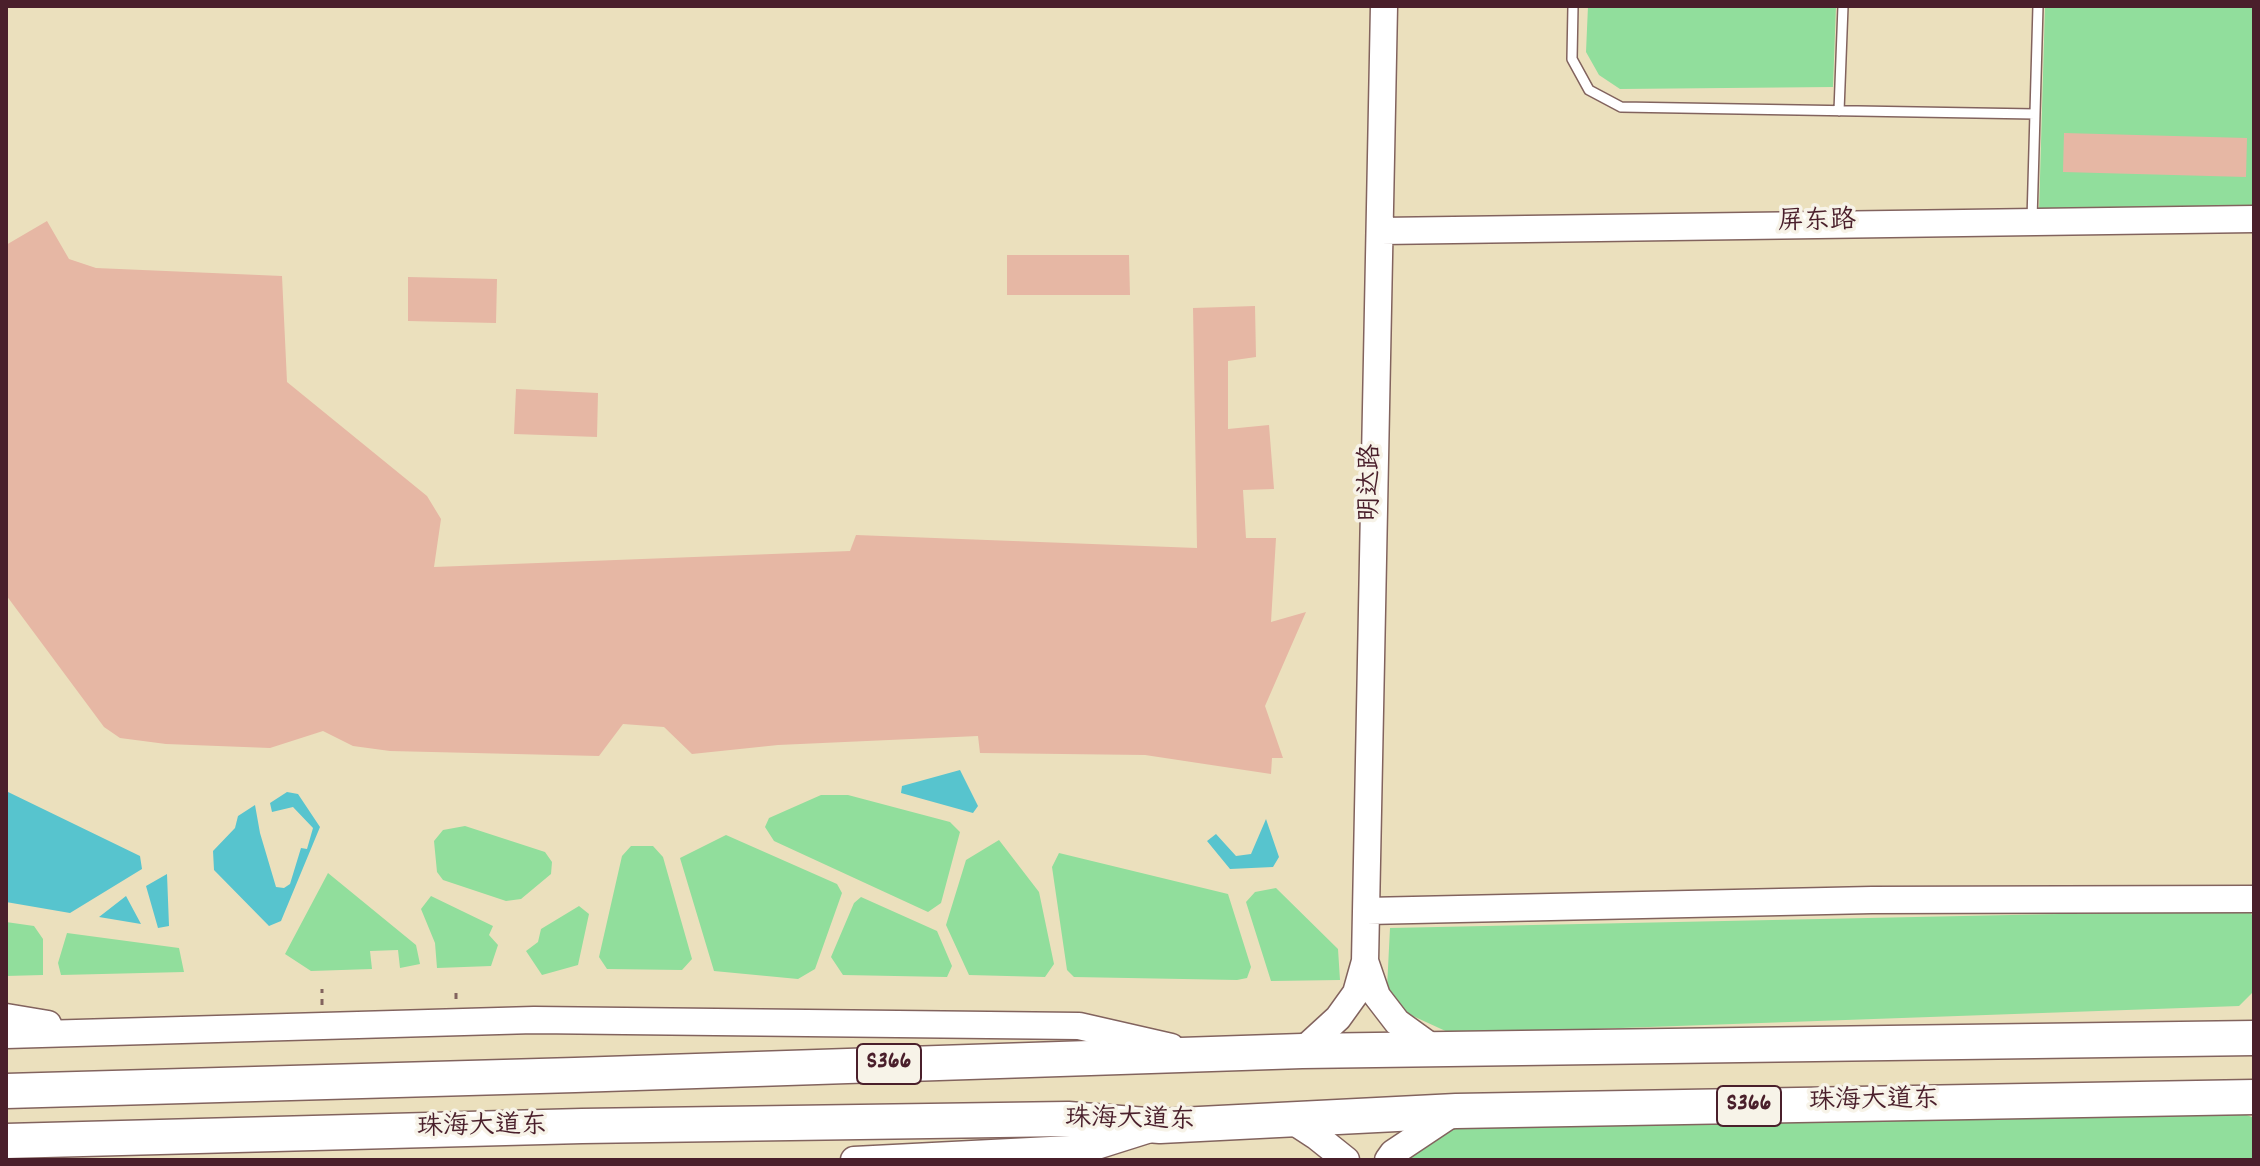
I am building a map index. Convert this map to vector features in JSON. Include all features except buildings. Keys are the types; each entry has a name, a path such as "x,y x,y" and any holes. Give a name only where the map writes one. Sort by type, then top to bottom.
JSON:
{"highway":[{"path":"2213,1039 2254,1022"},
{"name":"珠海大道东","path":"6,1091 1302,1051 2254,1038"},
{"path":"2208,1097 2254,1110"},
{"name":"珠海大道东","path":"6,1141 582,1126 1068,1119 1160,1126 1456,1111 2254,1097"}],"street":[{"name":"明达路","path":"1302,1051 1338,1018 1356,993 1365,961 1384,6"},
{"name":"屏东路","path":"1381,231 2254,219"},
{"path":"1367,911 1872,900 2254,899"},
{"name":"明达路","path":"1365,961 1377,996 1397,1022 1433,1048"},
{"path":"6,1017 95,1033"},
{"path":"6,1035 534,1020 1079,1026 1202,1054"},
{"path":"1388,1160 1393,1153 1456,1111"},
{"path":"1290,1119 1346,1160"},
{"path":"854,1160 1090,1148 1160,1126"}],"lane":[{"path":"1573,6 1572,59 1589,90 1621,107 2035,114"},
{"path":"1839,111 1843,6"},
{"path":"2032,220 2038,6"}],"green space":[{"path":"1588,6 1836,6 1833,87 1620,89 1599,75 1586,52"},
{"path":"2045,6 2254,6 2254,211 2039,212"},
{"path":"821,795 848,795 950,822 960,832 941,903 928,912 774,841 765,827 769,818"},
{"path":"465,826 545,852 552,862 551,874 521,899 506,901 443,880 437,872 434,841 443,830"},
{"path":"726,835 837,884 842,893 815,969 798,979 714,971 680,858"},
{"path":"999,840 1039,892 1054,964 1045,977 969,975 946,925 966,860"},
{"path":"631,846 653,846 663,857 692,959 682,970 607,969 599,957 622,856"},
{"path":"1059,853 1228,894 1251,967 1247,978 1074,977 1067,970 1052,867"},
{"path":"328,873 416,945 420,964 400,968 398,950 370,951 372,969 311,971 285,954"},
{"path":"1276,888 1338,949 1340,980 1271,981 1246,902 1255,892"},
{"path":"431,896 493,926 489,935 498,945 491,966 437,968 435,943 421,909"},
{"path":"861,897 937,931 952,966 947,977 843,975 831,957 854,903"},
{"path":"579,906 589,914 578,965 542,975 526,951 538,942 541,929"},
{"path":"2250,910 2254,921 2254,991 2239,1006 1452,1034 1402,1011 1387,988 1390,928"},
{"path":"6,922 34,926 43,939 43,975 6,976"},
{"path":"67,933 179,948 184,972 61,975 58,963"},
{"path":"2242,1113 2254,1118 2254,1160 1396,1160 1458,1116"}],"water":[{"path":"960,770 978,806 973,813 901,793 902,786"},
{"path":"6,791 140,856 142,869 70,913 6,902"},
{"path":"287,792 298,794 320,827 281,921 269,926 214,870 213,851 235,828 238,816 255,805 276,887 284,888 290,884 301,848 307,849 313,828 293,807 272,812 270,803"},
{"path":"1266,819 1279,857 1273,867 1230,869 1207,841 1216,834 1236,856 1251,854"},
{"path":"167,874 169,926 158,928 146,886"},
{"path":"126,896 141,924 99,917"}]}
